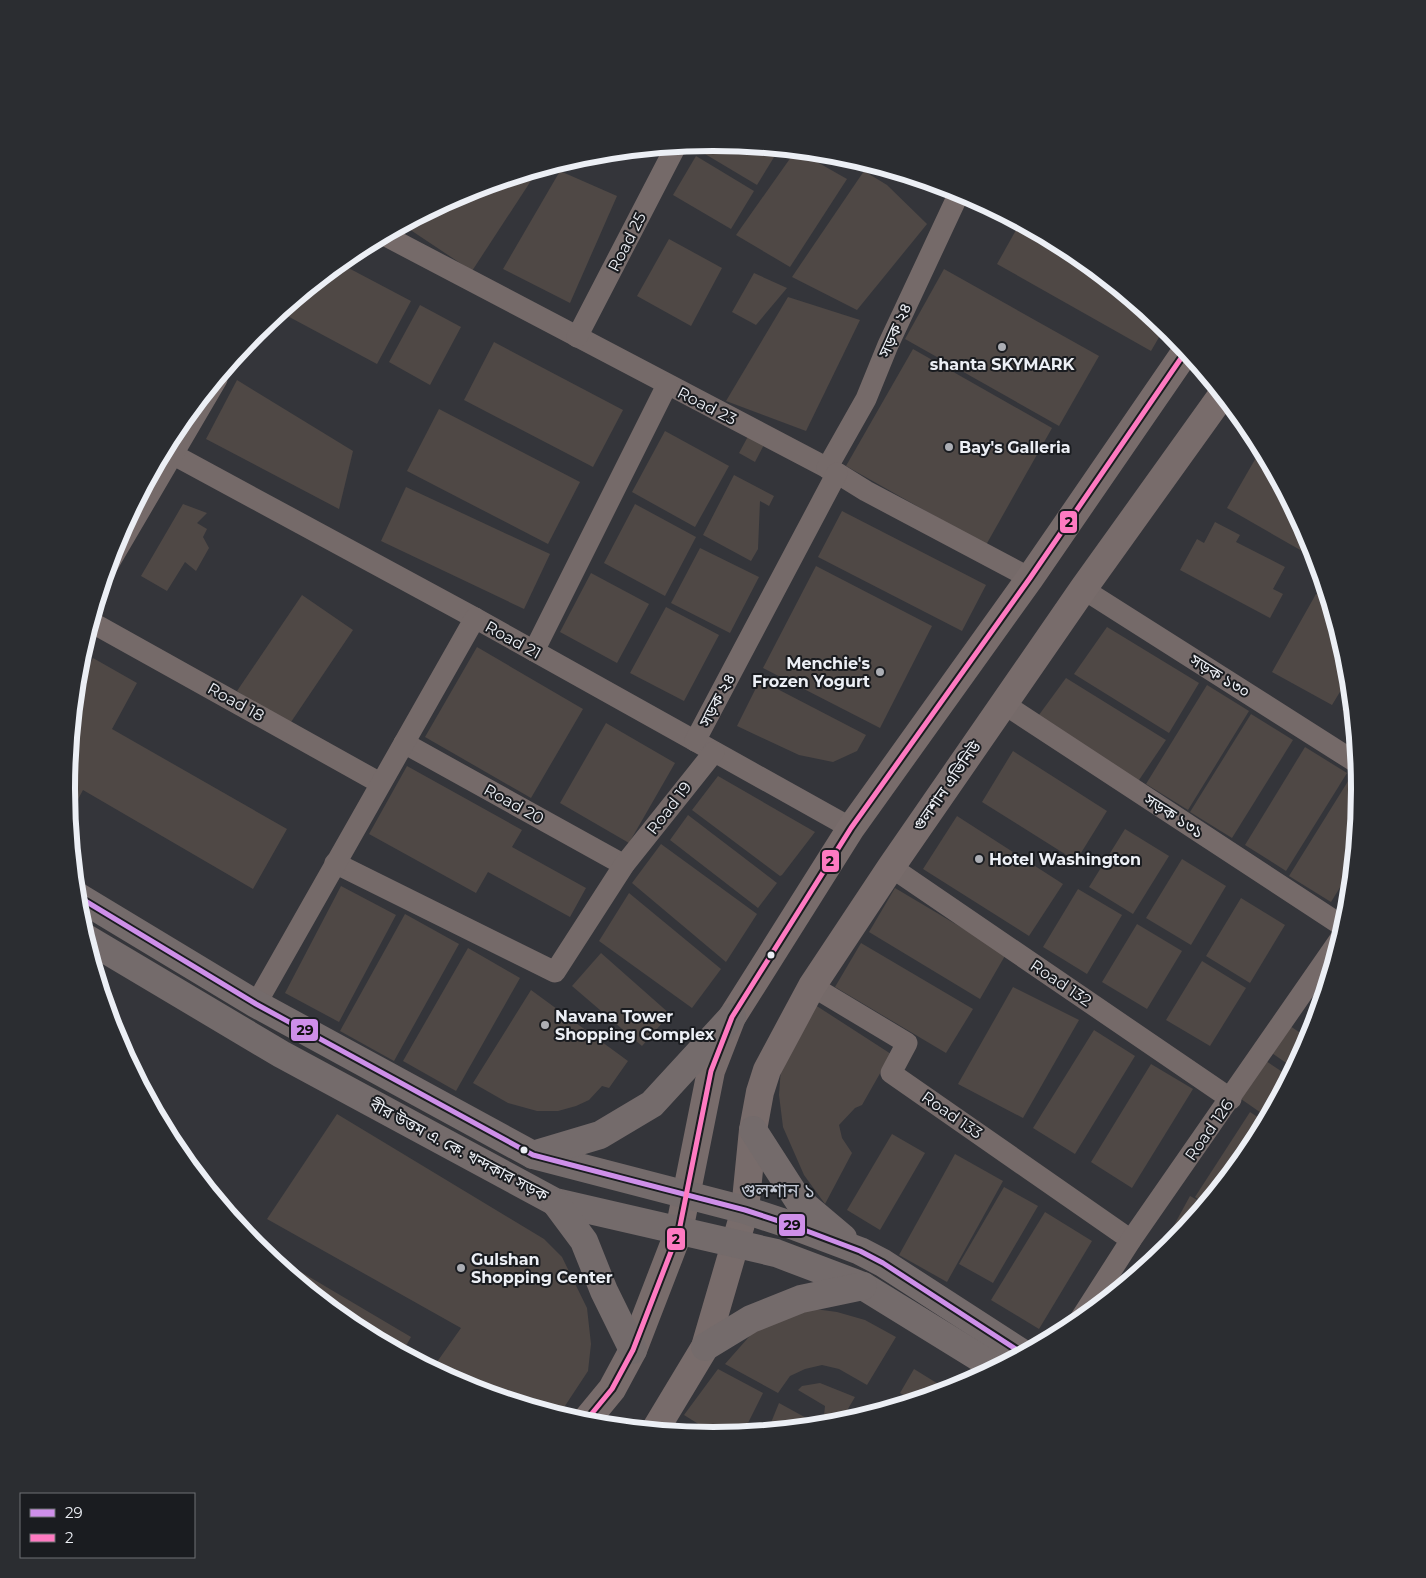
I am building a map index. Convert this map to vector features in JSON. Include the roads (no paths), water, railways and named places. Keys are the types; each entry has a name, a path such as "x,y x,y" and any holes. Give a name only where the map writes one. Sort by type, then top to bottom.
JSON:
{"main road":[{"path":"533,1156 600,1135 652,1104 732,1017 851,828 1030,578 1182,357"},
{"name":"গুলশান এভিনিউ","path":"658,1425 705,1347 745,1210 753,1130 760,1092 767,1070 812,986 891,867 1083,589 1218,400"},
{"name":"বীর উত্তম এ. কে. খন্দকার সড়ক","path":"85,901 256,1004 533,1156 745,1210 792,1225 860,1251"},
{"name":"বীর উত্তম এ. কে. খন্দকার সড়ক","path":"94,943 281,1054 555,1202 776,1252 863,1286 989,1364"},
{"path":"590,1415 612,1389 633,1350 679,1231 688,1196 711,1071 732,1017"},
{"path":"753,1130 798,1200 860,1251 883,1263 1016,1350"},
{"path":"555,1202 584,1241 604,1291 633,1350"},
{"path":"705,1347 751,1319 801,1298 863,1286"}],"street":[{"name":"Road 25","path":"577,337 673,152"},
{"name":"সড়ক ২৪","path":"695,741 866,399 951,198"},
{"name":"Road 23","path":"390,238 832,470 866,491 1030,578"},
{"path":"534,651 667,385"},
{"path":"145,499 174,455 195,418"},
{"name":"Road 21","path":"174,455 534,651 851,828"},
{"name":"সড়ক ১৩০","path":"1083,589 1350,759"},
{"path":"256,1004 474,618"},
{"name":"Road 18","path":"97,625 380,783"},
{"name":"সড়ক ১৩১","path":"1004,704 1337,922"},
{"name":"Road 20","path":"404,743 624,865"},
{"name":"Road 19","path":"335,863 555,972 624,865 714,752"},
{"name":"Road 132","path":"891,867 1231,1099"},
{"name":"Road 126","path":"1091,1302 1131,1240 1231,1099 1328,956"},
{"name":"Road 133","path":"812,986 907,1044 891,1073 1131,1240"}],"place":[{"name":"shanta SKYMARK","path":"1002,347"},
{"name":"Bay's Galleria","path":"949,447"},
{"name":"Menchie's Frozen Yogurt","path":"880,672"},
{"name":"Hotel Washington","path":"979,859"},
{"name":"Navana Tower Shopping Complex","path":"545,1025"},
{"name":"Gulshan Shopping Center","path":"461,1268"}],"district":[{"name":"গুলশান ১","path":"778,1190"}]}
